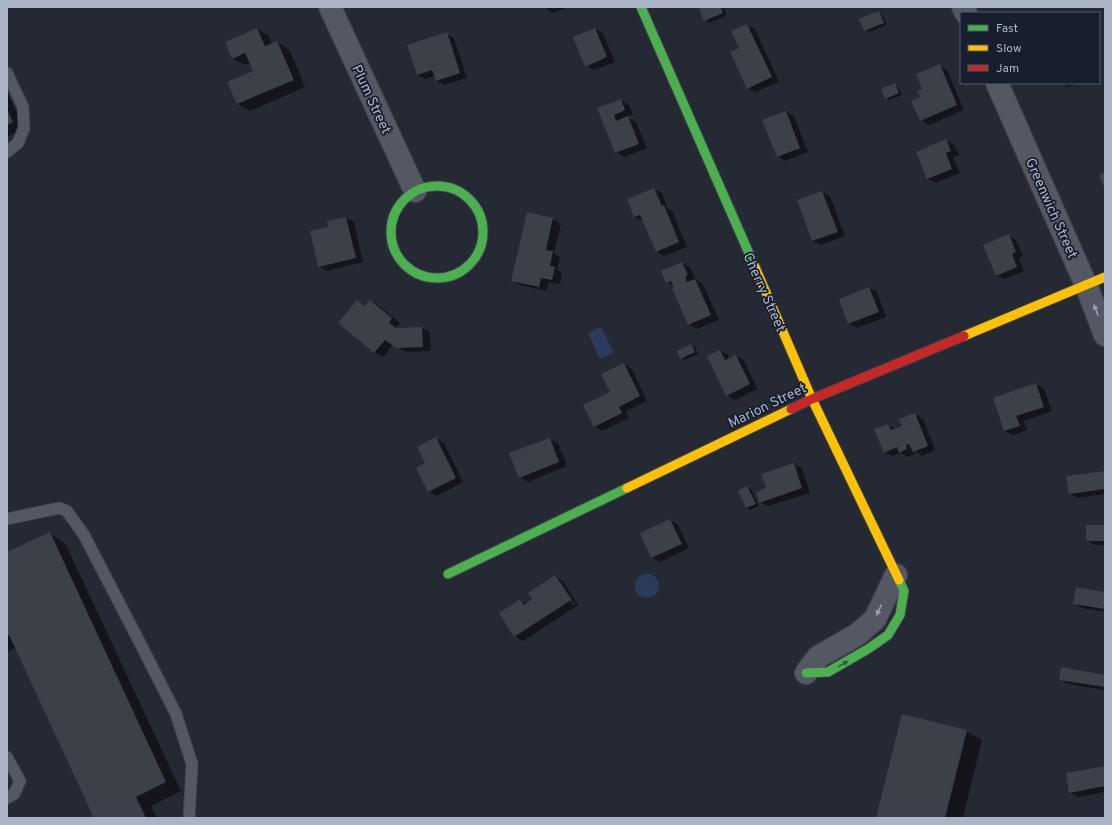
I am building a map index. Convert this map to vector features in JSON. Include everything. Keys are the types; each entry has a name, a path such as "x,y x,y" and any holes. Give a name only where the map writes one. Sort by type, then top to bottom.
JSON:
{"street":[{"name":"Plum Street","path":"330,7 415,192"},
{"name":"Cherry Street","path":"641,7 812,399 896,575 876,619 858,634 818,657 806,673"},
{"name":"Greenwich Street","path":"998,84 1096,281 1105,335"},
{"path":"443,186 458,190 469,199 478,211 483,225 483,240 478,254 470,266 457,274 442,278 426,277 412,271 400,260 393,246 391,231 394,215 402,202 415,192 428,187 443,186"},
{"name":"Marion Street","path":"448,574 812,399 1096,281"}],"lane":[{"path":"7,73 23,107 24,128 18,143 7,152"},
{"path":"7,519 59,508 67,511 84,535 176,714 192,764 189,818"},
{"path":"7,757 20,782 14,794 7,798"}],"water":[{"path":"601,327 614,353 600,359 588,333"},
{"path":"647,574 656,577 659,586 656,595 647,598 638,595 635,586 638,577"}],"building":[{"path":"704,7 721,7 723,13 704,21 699,9"},
{"path":"879,11 884,23 864,31 859,19"},
{"path":"747,24 772,77 747,89 730,52 739,48 731,31"},
{"path":"257,28 265,46 277,41 294,80 237,104 227,82 253,71 245,53 232,59 225,42"},
{"path":"595,28 607,57 585,67 573,37"},
{"path":"447,32 460,73 436,81 432,70 417,75 407,45"},
{"path":"940,64 957,105 920,121 911,101 920,97 917,91 922,89 916,74"},
{"path":"895,83 899,93 885,99 881,89"},
{"path":"621,99 625,110 614,115 616,121 628,116 639,144 615,153 597,108"},
{"path":"7,109 13,122 7,125"},
{"path":"786,111 800,148 777,157 762,120"},
{"path":"946,139 951,151 946,153 952,169 927,179 916,152"},
{"path":"1105,172 1105,190 1099,175"},
{"path":"654,188 662,206 664,205 679,242 656,252 640,215 634,217 627,199"},
{"path":"822,191 838,232 812,241 797,200"},
{"path":"527,212 553,218 546,250 553,251 550,266 555,267 552,280 541,278 539,287 511,281"},
{"path":"346,217 356,258 318,267 310,231 328,227 327,221"},
{"path":"1009,234 1016,252 1012,254 1017,267 996,276 983,245"},
{"path":"682,262 688,275 685,276 687,282 695,279 711,315 688,325 672,288 674,288 671,281 666,283 661,271"},
{"path":"869,287 879,312 848,324 839,299"},
{"path":"357,300 365,306 370,300 392,318 389,323 396,328 422,327 423,347 396,348 385,340 374,353 338,323"},
{"path":"691,344 695,352 680,359 677,351"},
{"path":"720,350 725,360 736,355 750,384 726,396 707,356"},
{"path":"624,363 640,396 619,407 622,413 594,427 583,405 610,392 601,374"},
{"path":"1036,383 1044,407 1016,416 1020,426 1004,431 993,398"},
{"path":"915,413 928,446 913,452 909,444 906,445 907,449 899,453 897,447 884,453 874,429 888,424 891,430 902,426 899,419"},
{"path":"436,437 456,478 428,492 416,468 425,463 417,447"},
{"path":"550,438 559,462 519,478 509,453"},
{"path":"794,463 802,488 759,503 756,492 766,488 761,474"},
{"path":"1105,471 1105,489 1069,494 1066,476"},
{"path":"747,486 756,504 746,508 738,491"},
{"path":"670,519 682,544 651,558 640,533"},
{"path":"1086,525 1105,525 1105,541 1086,541"},
{"path":"50,532 166,782 136,797 146,818 94,818 9,635 7,636 7,552"},
{"path":"555,575 571,600 514,637 499,613 520,599 524,605 532,599 528,593"},
{"path":"1076,587 1105,592 1105,609 1073,604"},
{"path":"1061,667 1105,675 1105,687 1059,680"},
{"path":"902,714 967,730 945,818 876,818"},
{"path":"1105,766 1105,786 1069,793 1066,773"}],"traffic: fast":[{"path":"641,7 755,267"},
{"path":"437,186 455,189 470,199 480,214 483,232 480,250 470,265 455,275 437,278 419,275 404,265 394,250 391,232 394,214 404,199 419,189 437,186"},
{"path":"448,574 627,488"},
{"path":"806,673 828,672 868,649 888,635 900,615 904,591 899,580"}],"traffic: slow":[{"path":"755,267 812,399 899,580"},
{"path":"964,336 1105,277"},
{"path":"627,488 791,409"}],"traffic: jam":[{"path":"791,409 964,336"}]}
